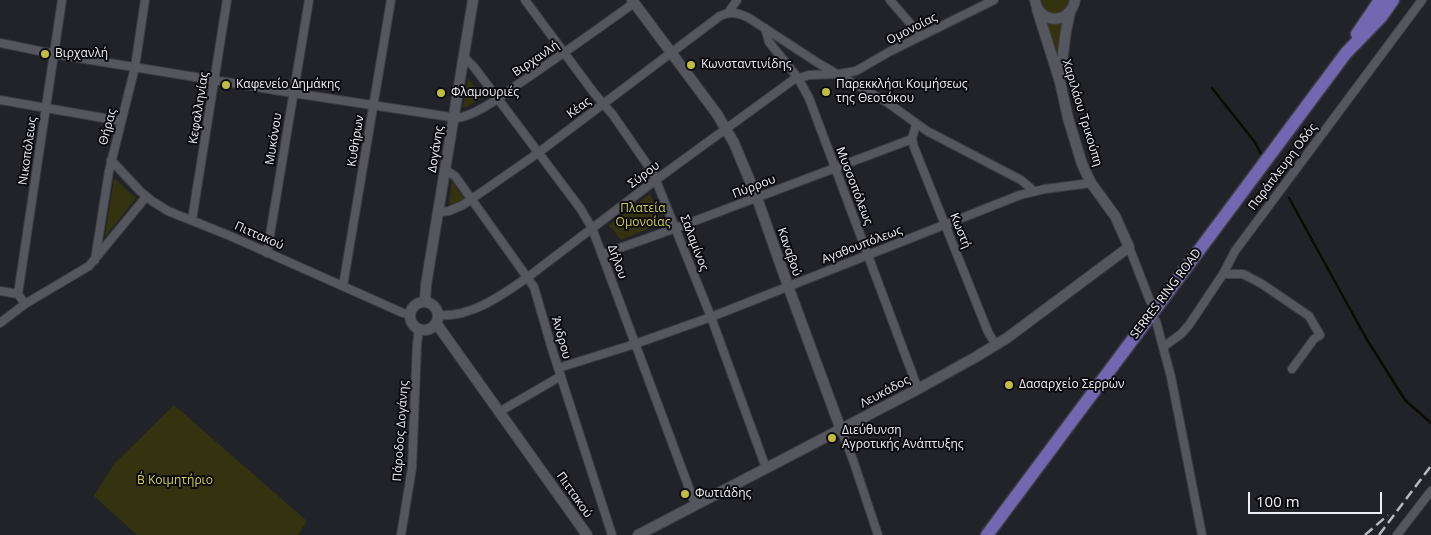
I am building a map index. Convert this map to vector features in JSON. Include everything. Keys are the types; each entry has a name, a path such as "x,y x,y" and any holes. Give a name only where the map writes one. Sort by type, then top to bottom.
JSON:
{"main road":[{"name":"SERRES RING ROAD","path":"987,535 1346,53 1380,0"},
{"name":"SERRES RING ROAD","path":"1346,53 1381,17 1394,0"}],"street":[{"name":"Νικοπόλεως","path":"18,294 62,0"},
{"name":"Θήρας","path":"95,260 111,160 135,67 145,0"},
{"name":"Κεφαλληνίας","path":"192,220 227,0"},
{"name":"Μυκόνου","path":"266,253 309,0"},
{"name":"Κυθήρων","path":"343,286 391,0"},
{"name":"Δογάνης","path":"425,302 426,285 473,0"},
{"name":"Σαλαμίνος","path":"526,0 564,53 614,115 657,179 766,468"},
{"path":"728,13 738,0"},
{"path":"890,0 921,36"},
{"name":"Ομονοίας","path":"839,74 856,71 994,0"},
{"name":"Παράπλευρη Οδός","path":"1163,347 1181,334 1189,325 1223,274 1235,251 1422,0"},
{"name":"Βιρχανλή","path":"0,43 54,54 454,118 470,114 497,99 564,53 633,1"},
{"name":"Καναβού","path":"633,1 726,128 738,151 853,460 878,535"},
{"path":"1035,3 1042,14 1053,19 1066,16 1074,5"},
{"name":"Χαριλάου Τρικούπη","path":"1035,3 1060,82 1078,153 1091,183 1115,216 1129,246 1150,301"},
{"path":"1060,82 1066,31 1074,5"},
{"path":"728,13 743,15 806,56 882,99 916,124 943,140 1022,180 1034,191"},
{"name":"Κέας","path":"439,212 454,210 538,153 720,16 728,13"},
{"name":"Μυσσοπόλεως","path":"765,28 771,45 798,78 809,98 918,389"},
{"name":"Δήλου","path":"463,58 474,67 580,208 592,228 696,504"},
{"name":"Σύρου","path":"437,319 473,309 505,293 782,87 798,78 839,74"},
{"path":"0,100 121,121"},
{"path":"912,139 916,124"},
{"name":"Πύρρου","path":"603,254 912,139"},
{"name":"Κωστή","path":"912,139 988,332 996,345"},
{"name":"Πιττακού","path":"111,160 146,197 168,211 403,313 411,314"},
{"name":"Άνδρου","path":"446,170 456,176 536,291 559,372 612,535"},
{"name":"Αγαθουπόλεως","path":"500,412 559,372 710,317 1034,191 1091,183"},
{"path":"3,321 25,304 83,270 95,260 146,197"},
{"name":"Λευκάδος","path":"638,535 841,430 996,345 1129,246"},
{"path":"1223,274 1243,274 1262,284 1309,316 1320,335 1314,339 1292,369"},
{"path":"0,291 18,294 25,304"},
{"path":"425,302 434,306 437,319 428,329 419,329 412,323 411,314 414,307 425,302"},
{"name":"Πιττακού","path":"437,319 587,535"},
{"path":"1156,322 1177,409 1202,535"},
{"name":"Πάροδος Δογάνης","path":"400,535 412,468 419,329"},
{"path":"1397,535 1431,491"}],"green space":[{"path":"1041,0 1069,0 1063,10 1055,14 1046,10"},
{"path":"1047,24 1062,24 1058,56 1057,55"},
{"path":"468,78 482,97 467,107 463,107"},
{"path":"114,178 136,198 105,237"},
{"path":"452,181 465,200 451,205 449,204"},
{"name":"Πλατεία Ομονοίας","path":"650,194 662,223 621,240 609,225"},
{"name":"Β΄ Κοιμητήριο","path":"174,405 307,521 298,535 137,535 94,496 113,465"}],"waterway":[{"path":"1212,88 1254,141 1263,157"},
{"path":"1272,171 1280,183"},
{"path":"1289,198 1366,338 1405,400 1431,423"}],"railway":[{"path":"1379,535 1431,466"},
{"path":"1365,535 1388,515"}],"place":[{"name":"Βιρχανλή","path":"45,54"},
{"name":"Κωνσταντινίδης","path":"691,65"},
{"name":"Καφενείο Δημάκης","path":"226,85"},
{"name":"Παρεκκλήσι Κοιμήσεως της Θεοτόκου","path":"826,92"},
{"name":"Φλαμουριές","path":"441,93"},
{"name":"Δασαρχείο Σερρών","path":"1009,385"},
{"name":"Διεύθυνση Αγροτικής Ανάπτυξης","path":"832,438"},
{"name":"Φωτιάδης","path":"685,494"}]}
